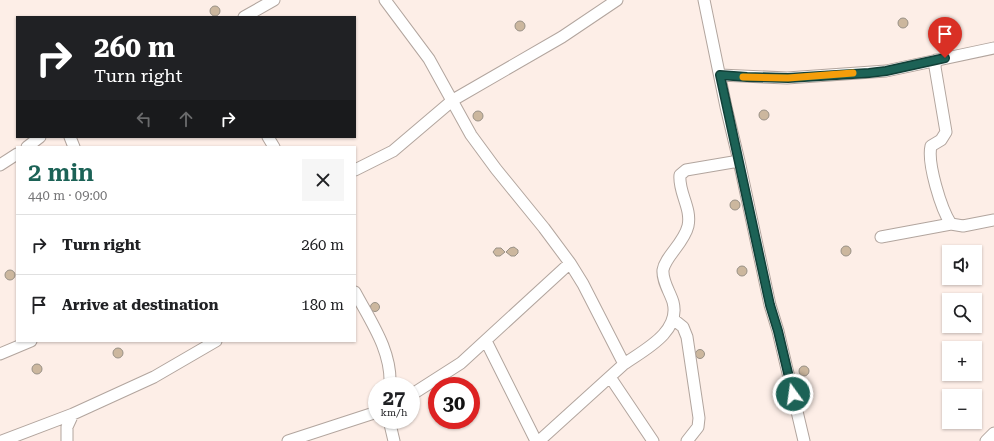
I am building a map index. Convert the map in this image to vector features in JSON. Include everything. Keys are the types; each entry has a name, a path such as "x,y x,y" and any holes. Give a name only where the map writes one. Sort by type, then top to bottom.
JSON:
{"street":[{"path":"246,16 274,0"},
{"path":"385,0 429,59 471,135 570,263 583,284 624,364"},
{"path":"356,170 370,164 393,151 452,100 562,37 617,0"},
{"path":"704,0 770,305 778,331 804,441"},
{"path":"720,75 788,78 869,73 886,71 994,48"},
{"path":"936,60 935,67 946,132 941,140 931,146 930,154 937,186 945,212 951,224"},
{"path":"28,146 39,138"},
{"path":"0,165 16,155"},
{"path":"539,441 624,364 661,338 674,319 673,304 663,273 664,266 681,243 689,224 680,183 680,175 686,170 739,161"},
{"path":"881,237 951,224 963,226 994,220"},
{"path":"420,389 461,363 570,263"},
{"path":"356,294 385,348 391,372 391,377"},
{"path":"674,319 683,327 688,337 699,414 698,427 687,441"},
{"path":"486,340 536,441"},
{"path":"0,354 29,342"},
{"path":"2,441 73,414 154,377 214,342"},
{"path":"610,377 653,441"},
{"path":"67,441 67,427 73,414"},
{"path":"288,441 368,415"},
{"path":"391,429 394,441"},
{"path":"986,441 994,433"}],"building":[{"path":"215,6 220,11 215,16 210,11"},
{"path":"903,18 908,23 903,28 898,23"},
{"path":"520,21 525,26 520,31 515,26"},
{"path":"764,110 769,115 764,120 759,115"},
{"path":"478,111 483,116 478,121 473,116"},
{"path":"735,200 740,205 735,210 730,205"},
{"path":"846,246 851,251 846,256 841,251"},
{"path":"514,247 518,250 518,253 515,256 511,256 506,252 510,248"},
{"path":"496,248 501,248 505,252 500,256 496,256 493,252"},
{"path":"742,266 747,271 742,276 737,271"},
{"path":"10,270 15,275 10,280 5,275"},
{"path":"373,303 377,303 379,307 377,311 373,311 371,309 371,305"},
{"path":"118,348 123,353 118,358 113,353"},
{"path":"698,350 702,350 704,354 702,358 698,358 696,356 696,352"},
{"path":"37,364 42,369 37,374 32,369"},
{"path":"804,366 809,371 804,376 799,371"}],"slow traffic":[{"path":"743,77 788,78 853,73"}],"route":[{"path":"793,394 762,273 751,215 720,75 788,78 869,73 886,71 945,58"}]}
